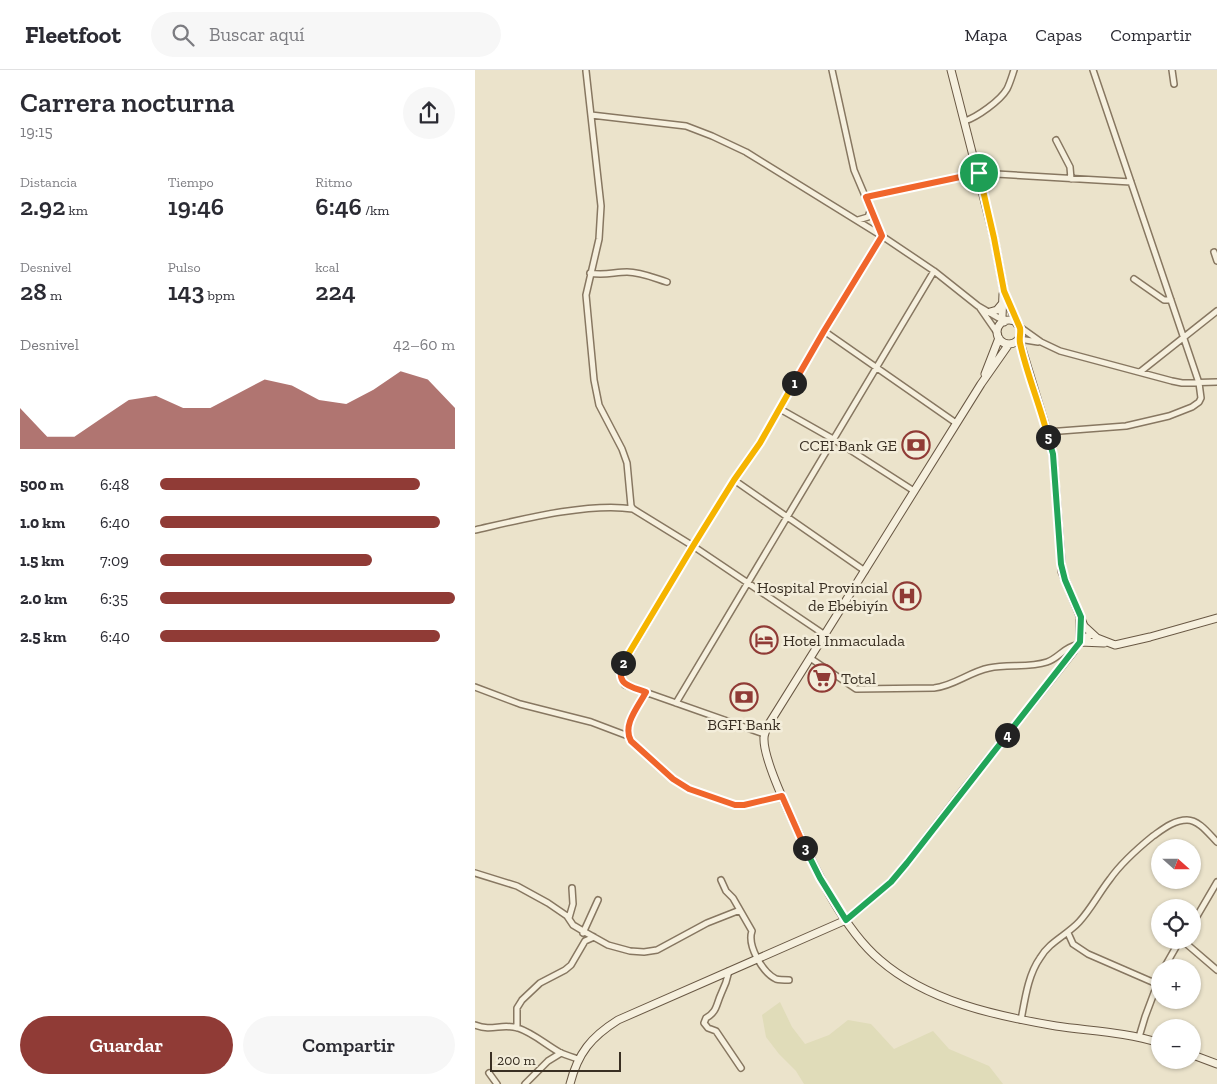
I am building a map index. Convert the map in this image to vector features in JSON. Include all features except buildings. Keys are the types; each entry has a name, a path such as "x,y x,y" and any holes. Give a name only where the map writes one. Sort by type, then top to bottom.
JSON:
{"street":[{"path":"832,70 854,170 882,236"},
{"path":"951,70 979,173 1004,291 1021,333 981,384 810,658 764,734 766,751 782,796 820,878 846,920 879,960 904,978 978,1009 1021,1020 1139,1037 1151,1040"},
{"path":"965,121 983,112 1006,91 1014,70"},
{"path":"1047,432 1127,426 1169,416 1192,407 1201,398 1199,383 1184,337 1093,70"},
{"path":"1172,70 1175,84"},
{"path":"586,71 601,206 599,239 586,295 595,386 599,405 622,449 627,463 631,506 633,509"},
{"path":"591,115 685,126 713,136 769,166 858,220 934,271 979,306 1004,322"},
{"path":"1056,140 1070,166 1071,179"},
{"path":"866,197 979,173 1131,182"},
{"path":"858,220 868,217 871,209"},
{"path":"764,734 625,685 621,680 620,672 623,663 693,546 734,480 760,443 824,331 882,236"},
{"path":"1213,252 1217,261"},
{"path":"675,703 934,271"},
{"path":"590,273 599,275 628,272 644,274 667,282"},
{"path":"1134,279 1164,300 1171,300"},
{"path":"1004,291 1002,317 1004,322"},
{"path":"990,312 997,310 1003,301"},
{"path":"979,306 1003,343 1015,341 1041,342"},
{"path":"1140,372 1217,311"},
{"path":"981,384 998,336 999,327 1004,322 1011,321 1041,342 1060,351 1172,381 1217,382"},
{"path":"824,331 956,423"},
{"path":"1015,341 1023,357 1053,454 1061,564 1084,626 1091,634 1106,643"},
{"path":"780,409 833,439 914,491"},
{"path":"734,480 865,571"},
{"path":"475,530 558,513 611,506 633,509 747,581 825,635"},
{"path":"1079,643 1081,617"},
{"path":"810,658 856,689 945,687 989,668 1045,663 1057,657 1069,646 1079,643 1115,645 1217,618"},
{"path":"569,1084 578,1059 593,1038 618,1020 846,920 891,882 1079,643 1091,634"},
{"path":"475,687 520,704 591,722 628,736"},
{"path":"646,692 629,722 628,736 631,741 673,779 689,789 735,805 744,805 782,796"},
{"path":"1021,1020 1027,990 1039,958 1046,949 1079,923 1109,880 1124,861 1138,848 1170,825 1180,821 1193,821 1199,824 1217,842"},
{"path":"475,873 517,886 548,903 583,931 617,948 630,951 652,951 707,923 740,910"},
{"path":"721,880 726,892 733,898 752,930 750,940 758,958 775,978 789,980"},
{"path":"1201,909 1217,882"},
{"path":"569,918 573,904 572,888"},
{"path":"585,941 583,931 590,920 598,900"},
{"path":"1067,933 1073,944 1088,954 1151,981"},
{"path":"517,1028 517,1008 522,1000 540,983 571,965 585,941 594,937"},
{"path":"1191,949 1217,970"},
{"path":"729,971 726,987 721,994 716,1010 706,1018 705,1023 707,1028 716,1031 741,1068"},
{"path":"1139,1037 1151,1002"},
{"path":"475,1026 490,1029 505,1026 517,1028 532,1034 561,1053 578,1059"},
{"path":"525,1084 548,1061 561,1053"},
{"path":"1201,1058 1217,1064"},
{"path":"489,1073 497,1084"}],"shaded area":[{"path":"780,1002 792,1027 805,1044 829,1035 848,1020 871,1024 894,1049 933,1031 949,1049 989,1066 1003,1084 804,1084 796,1071 766,1037 762,1015"}],"place":[{"name":"CCEI Bank GE","path":"916,445"},
{"name":"Hospital Provincial de Ebebiyín","path":"907,596"},
{"name":"Hotel Inmaculada","path":"764,640"},
{"name":"Total","path":"822,678"},
{"name":"BGFI Bank","path":"744,697"}],"route":[{"path":"979,173 1004,291 1020,328 1019,339 1023,357 1053,454 1062,572 1081,617 1080,642 907,863 891,882 846,920 820,878 782,796 744,805 735,805 689,789 673,779 631,741 627,728 646,692 625,685 621,680 620,672 623,663 693,546 734,480 760,443 824,331 882,236 866,197 979,173"}]}
